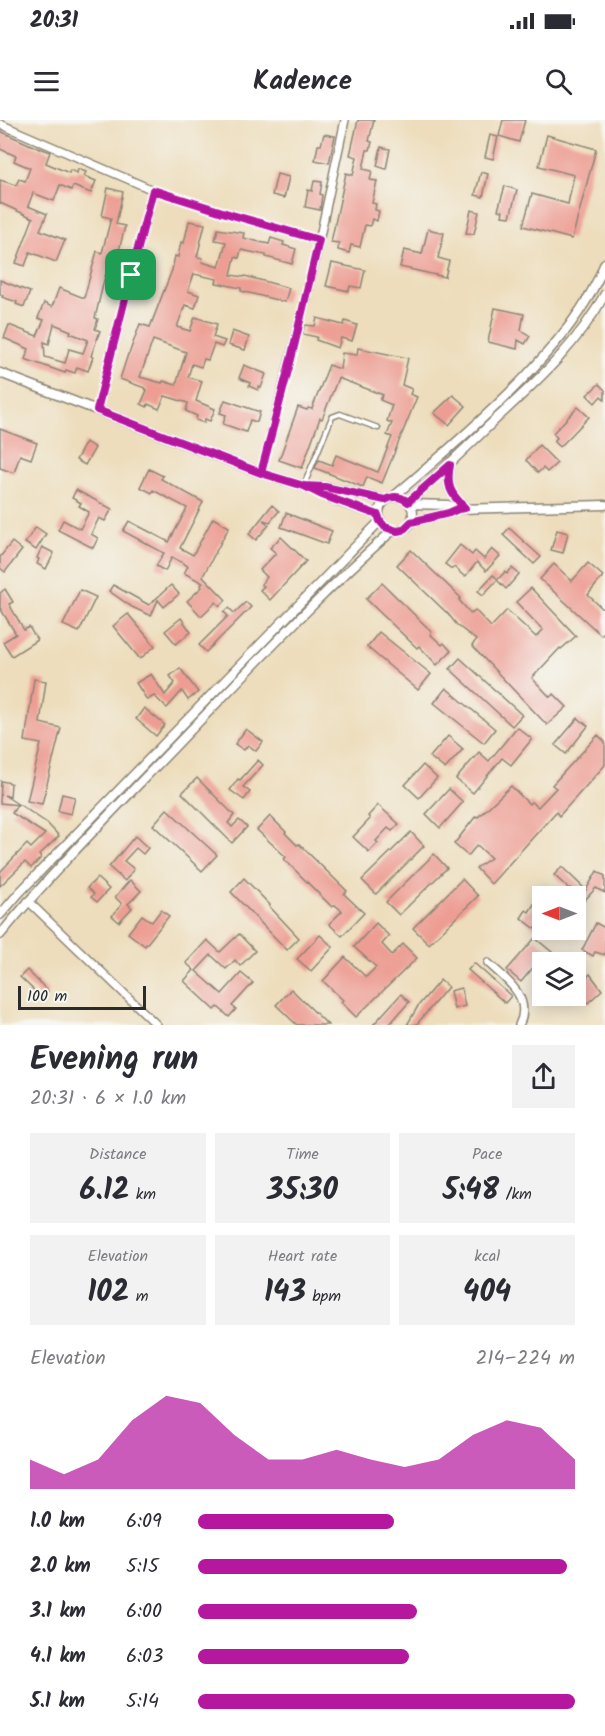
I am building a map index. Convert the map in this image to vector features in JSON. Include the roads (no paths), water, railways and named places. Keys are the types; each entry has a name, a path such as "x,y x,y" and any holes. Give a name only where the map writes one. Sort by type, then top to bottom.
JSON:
{"street":[{"path":"261,473 291,359 345,120"},
{"path":"0,124 153,190 319,240"},
{"path":"97,410 153,190"},
{"path":"0,915 379,518 381,505 453,446 539,361 572,322 591,294 605,263"},
{"path":"409,503 558,361 595,313 605,294"},
{"path":"0,373 261,473 304,486 379,518 385,527 392,531 403,530 411,522 461,509 605,505"},
{"path":"450,465 448,476 450,491 461,509"},
{"path":"304,486 404,499 409,503 413,513 411,522"},
{"path":"409,503 448,505 461,509"},
{"path":"0,934 69,856 326,591 392,531"},
{"path":"28,901 157,1025"},
{"path":"488,963 513,986 521,998 524,1011 519,1025"}],"lane":[{"path":"304,486 332,417 340,414 378,428"}]}
